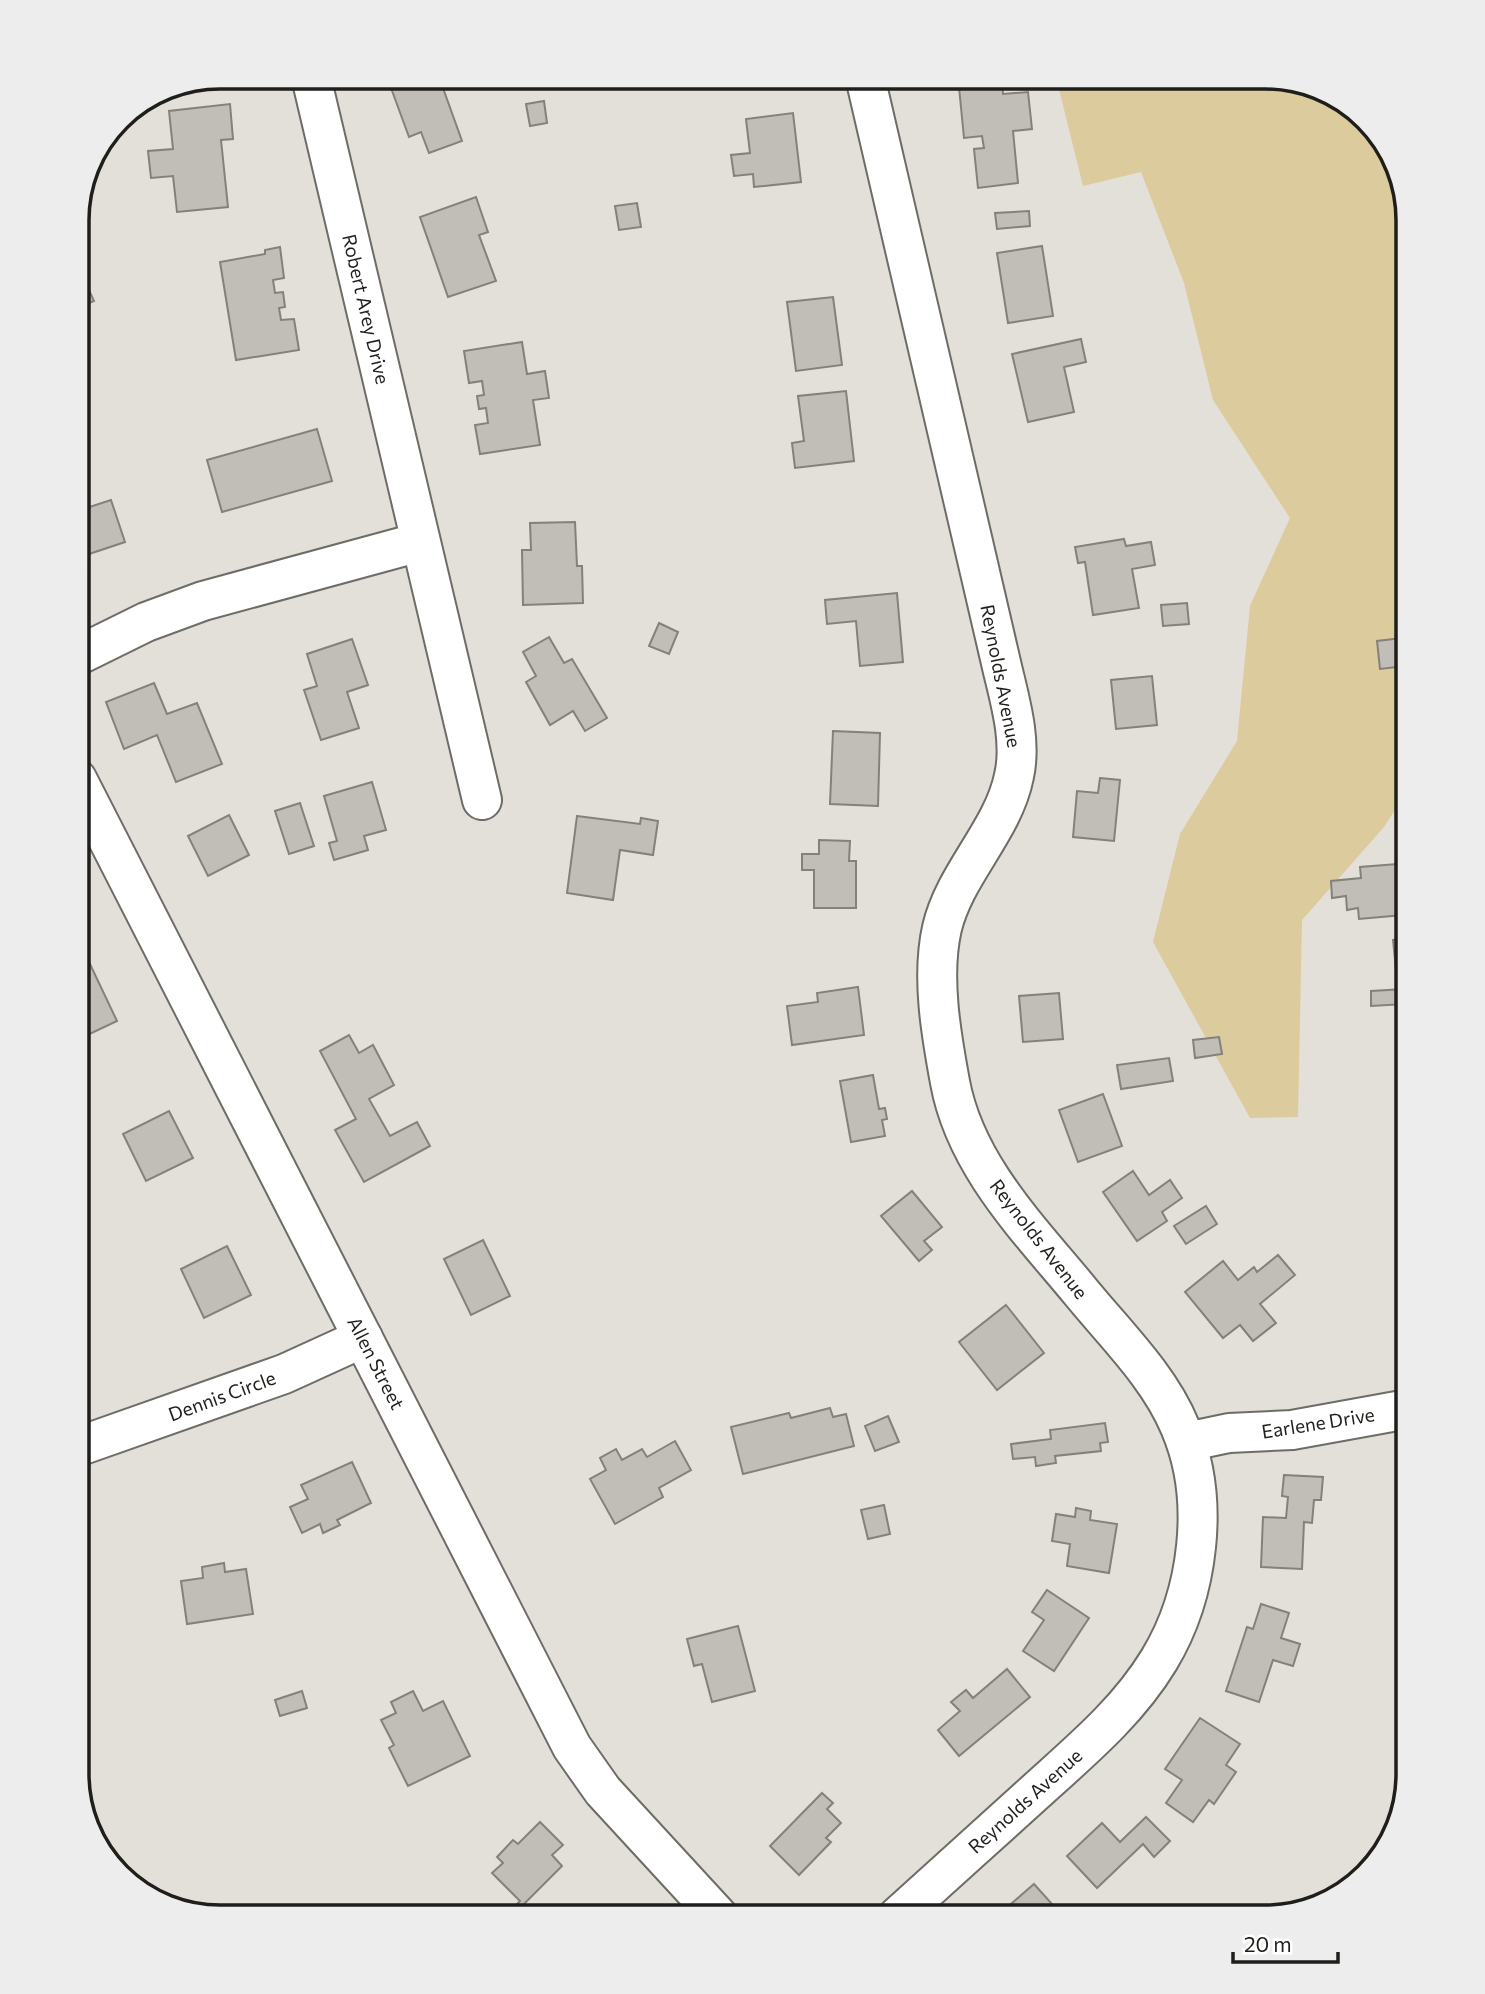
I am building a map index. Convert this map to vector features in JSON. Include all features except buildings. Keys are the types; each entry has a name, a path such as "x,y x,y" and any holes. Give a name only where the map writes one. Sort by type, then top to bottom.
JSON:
{"street":[{"name":"Robert Arey Drive","path":"314,90 482,800"},
{"name":"Reynolds Avenue","path":"868,90 999,654 1016,743 1015,774 1005,803 960,883 943,927 938,974 950,1086 967,1134 991,1178 1154,1382 1179,1423 1195,1485 1197,1532 1183,1607 1158,1661 1124,1706 1086,1746 911,1905"},
{"path":"90,650 146,622 203,601 420,542"},
{"name":"Allen Street","path":"90,804 572,1747 603,1791 707,1904"},
{"name":"Dennis Circle","path":"89,1443 284,1374 363,1338"},
{"name":"Earlene Drive","path":"1186,1442 1229,1433 1280,1432 1396,1411"}],"shaded area":[{"path":"1059,90 1274,90 1307,96 1338,111 1351,122 1369,140 1378,155 1386,170 1395,203 1396,808 1384,827 1302,920 1298,1117 1250,1118 1153,942 1180,834 1237,741 1250,606 1290,518 1213,400 1184,283 1141,172 1083,186"}]}
